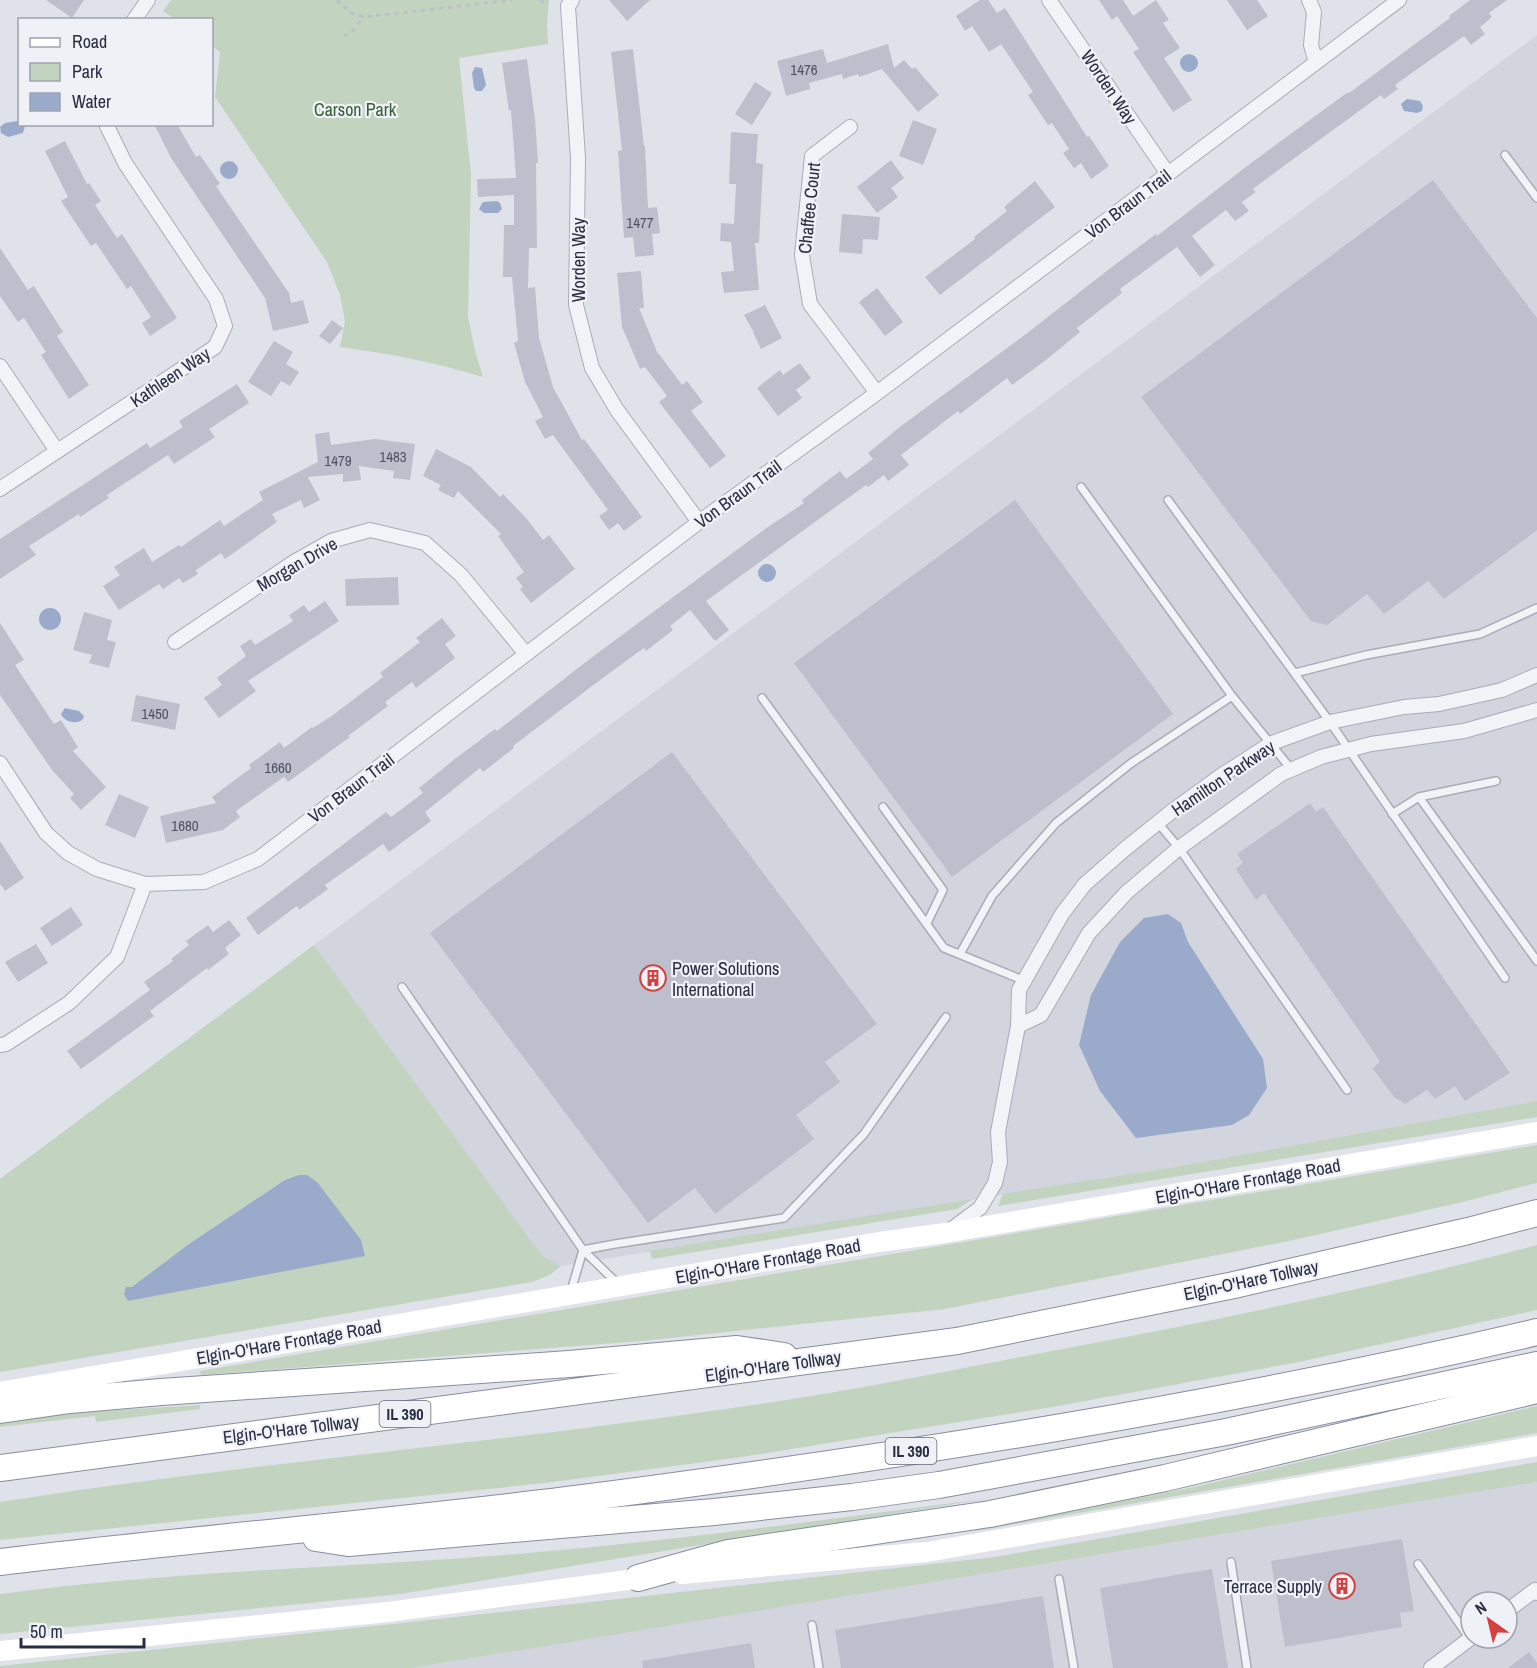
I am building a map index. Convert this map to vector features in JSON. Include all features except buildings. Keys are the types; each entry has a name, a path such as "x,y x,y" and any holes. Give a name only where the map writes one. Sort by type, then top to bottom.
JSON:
{"highway":[{"name":"Elgin-O'Hare Tollway","path":"0,1468 957,1341 1222,1287 1537,1213"},
{"name":"IL 390","path":"0,1562 280,1533 564,1500 776,1472 968,1443 1221,1398 1444,1354 1537,1332"},
{"path":"0,1410 70,1400 161,1392 557,1365 736,1349 811,1361"},
{"path":"280,1533 348,1543 714,1512 852,1497 939,1485 1226,1432 1537,1365"},
{"path":"638,1578 728,1553 990,1514 1165,1478 1537,1390"}],"main road":[{"name":"Elgin-O'Hare Frontage Road","path":"0,1392 1537,1132"},
{"path":"0,1651 388,1612 638,1578 927,1552 1537,1446"}],"street":[{"path":"135,18 148,0"},
{"name":"Worden Way","path":"572,0 568,6 578,158 576,305 592,368 617,410 699,522"},
{"name":"Worden Way","path":"1049,0 1168,174"},
{"path":"1309,0 1314,12 1311,45 1316,62"},
{"name":"Von Braun Trail","path":"0,763 46,832 68,853 97,869 145,884 204,882 258,859 699,522 877,393 1399,0"},
{"name":"Kathleen Way","path":"0,489 215,347 225,326 216,299 125,163 107,126"},
{"name":"Chaffee Court","path":"850,127 812,156 802,255 810,304 877,393"},
{"path":"0,366 57,451"},
{"name":"Morgan Drive","path":"175,642 294,562 331,541 370,530 425,543 461,575 526,654"},
{"name":"Hamilton Parkway","path":"945,1233 980,1208 995,1183 1000,1162 998,1132 1018,1026 1019,990 1062,914 1085,884 1158,823 1222,775 1272,743 1330,722 1404,707 1439,704 1502,690 1537,675"},
{"name":"Hamilton Parkway","path":"1018,1026 1041,1015 1089,933 1127,892 1179,848 1281,774 1321,757 1371,744 1464,731 1537,710"},
{"path":"0,1045 6,1044 69,1003 117,957 145,884"},
{"path":"1519,1602 1536,1590"},
{"path":"1431,1668 1459,1647"}],"lane":[{"path":"1505,155 1537,198"},
{"path":"1081,487 1232,696 1291,769"},
{"path":"1168,500 1330,722 1505,978"},
{"path":"1294,673 1366,655 1479,634 1537,608"},
{"path":"960,954 992,896 1056,824 1130,764 1232,696"},
{"path":"762,698 944,948 1025,981"},
{"path":"1392,814 1419,797 1496,781"},
{"path":"1419,797 1537,961"},
{"path":"883,807 944,890 927,923"},
{"path":"1158,823 1179,848 1347,1090"},
{"path":"402,987 583,1250 620,1286"},
{"path":"583,1250 784,1218 864,1134 946,1017"},
{"path":"570,1295 583,1250"},
{"path":"1231,1562 1247,1668"},
{"path":"1418,1564 1459,1621"},
{"path":"1059,1579 1074,1668"},
{"path":"812,1625 819,1668"}],"path":[{"path":"337,0 351,14 364,17 512,0"},
{"path":"540,0 548,5"},
{"path":"344,36 353,31 364,17"}],"shaded area":[{"path":"1537,35 1537,1101 1175,1167 561,1266 542,1257 314,945"},
{"path":"1537,1482 1537,1668 412,1668 1054,1561"}],"green space":[{"name":"Carson Park","path":"171,0 549,0 548,44 459,58 471,174 468,317 483,377 412,359 340,347 345,321 340,295 327,262 215,97 220,52 213,47 213,18 174,18 163,11"},
{"path":"314,945 542,1256 561,1266 550,1275 532,1282 0,1372 0,1179"},
{"path":"1537,1101 1537,1117 998,1206 1003,1194 1175,1167"},
{"path":"1537,1145 1537,1183 1289,1241 945,1309 642,1341 201,1375 200,1371"},
{"path":"973,1199 957,1209 652,1259 650,1251"},
{"path":"1537,1245 1537,1310 1299,1362 1052,1407 742,1457 545,1483 0,1540 0,1502 186,1476 653,1419 822,1394 1231,1316 1415,1276"},
{"path":"200,1405 200,1409 96,1422 95,1416 0,1427 0,1421 66,1413"},
{"path":"1537,1406 1537,1433 959,1534 1194,1487"},
{"path":"1537,1462 1537,1482 412,1668 0,1668 0,1666 995,1557"},
{"path":"991,1498 400,1594 0,1634 0,1594 132,1580 587,1548"}],"water":[{"path":"1185,54 1193,54 1198,59 1196,70 1185,72 1180,67 1180,59"},
{"path":"475,67 482,68 486,85 482,91 476,91 474,88 472,73"},
{"path":"1407,99 1420,101 1423,106 1422,111 1417,113 1404,111 1401,104"},
{"path":"17,121 18,126 25,126 23,133 8,137 1,133 0,127 5,123"},
{"path":"225,161 233,161 238,166 236,177 225,179 220,174 220,166"},
{"path":"497,201 502,209 498,213 484,213 479,209 483,202"},
{"path":"763,564 771,564 776,569 774,580 763,582 758,577 758,569"},
{"path":"50,608 58,611 61,619 58,627 50,630 42,627 39,619 42,611"},
{"path":"65,708 79,711 84,716 83,719 68,721 61,714"},
{"path":"1168,914 1181,923 1188,942 1263,1059 1267,1088 1249,1115 1232,1125 1136,1138 1100,1091 1079,1045 1091,995 1120,942 1144,918"},
{"path":"307,1175 318,1183 361,1240 365,1256 128,1301 124,1294 126,1287 132,1287 189,1244 285,1180"}],"place":[{"name":"Power Solutions International","path":"653,978"},
{"name":"Terrace Supply","path":"1342,1586"}]}
